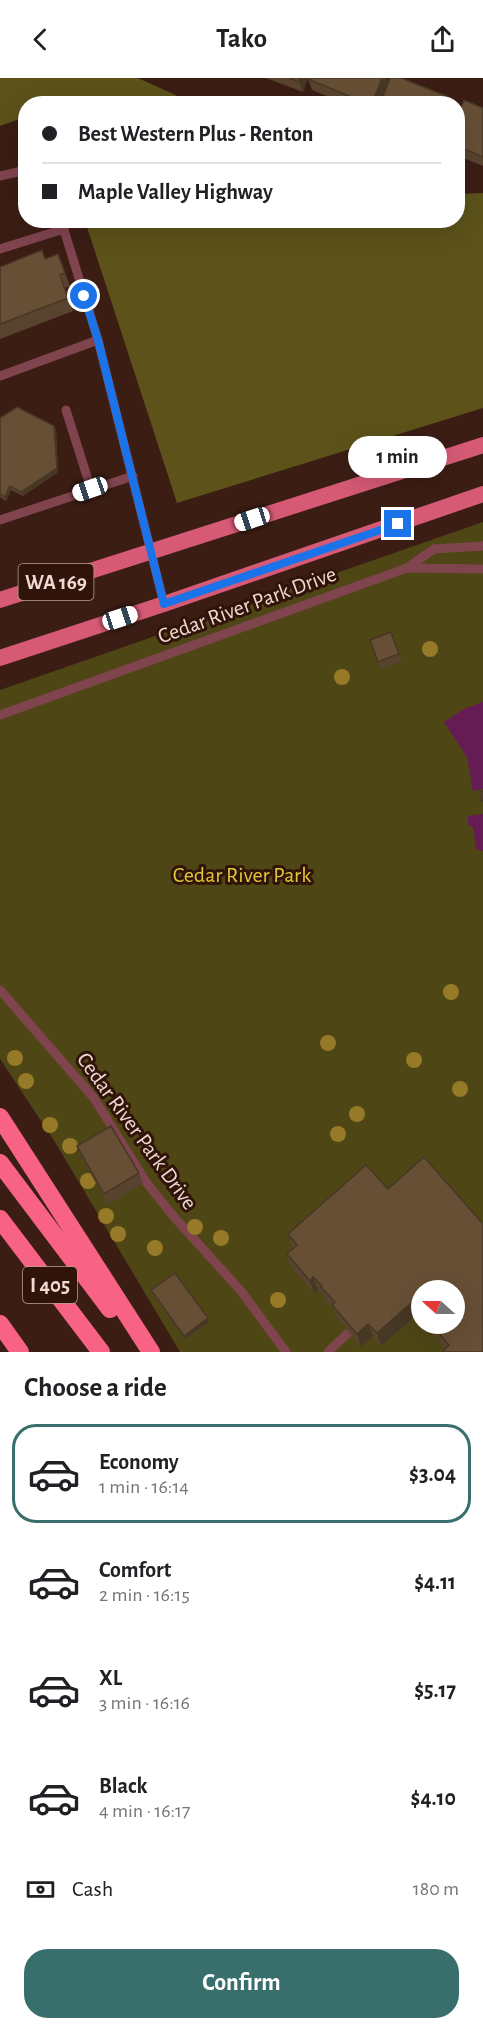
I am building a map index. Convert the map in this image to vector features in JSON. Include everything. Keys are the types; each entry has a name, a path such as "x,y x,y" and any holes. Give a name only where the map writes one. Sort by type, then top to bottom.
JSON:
{"highway":[{"path":"0,1117 151,1352"},
{"path":"0,1163 141,1352"},
{"name":"I 405","path":"0,1219 101,1352"},
{"name":"I 405","path":"0,1324 20,1352"}],"main road":[{"name":"WA 169","path":"0,600 483,445"},
{"name":"WA 169","path":"0,657 164,604 483,494"}],"lane":[{"path":"0,176 18,172"},
{"path":"0,249 54,228"},
{"path":"63,228 98,340 143,515 149,552 164,604"},
{"path":"0,376 98,340"},
{"path":"66,411 90,489"},
{"path":"0,520 133,476"},
{"name":"Cedar River Park Drive","path":"0,715 406,568 434,549 483,546"},
{"name":"Cedar River Park Drive","path":"406,568 483,569"},
{"name":"Cedar River Park Drive","path":"0,990 94,1098 146,1182 174,1217 241,1291 286,1352"},
{"path":"327,1352 349,1332"}],"green space":[{"name":"Cedar River Park","path":"483,522 483,1352 180,1352 55,1142 0,1059 0,690"}],"shaded area":[{"path":"0,78 138,78 178,96 18,96 18,120 0,126"},
{"path":"483,193 483,408 177,503 87,228 465,228 465,194"},
{"path":"483,702 483,789 473,791 467,757 444,722 464,709"},
{"path":"483,814 483,851 476,849 473,827 468,825 468,816"}],"building":[{"path":"382,78 375,96 349,96 308,79"},
{"path":"390,78 401,78 446,96 383,96"},
{"path":"465,100 483,108 483,157 465,149"},
{"path":"42,250 45,259 58,254 65,273 60,275 68,298 0,324 0,267"},
{"path":"17,407 54,426 57,468 21,492 10,486 5,497 0,494 0,418"},
{"path":"391,632 399,654 378,662 370,640"},
{"path":"111,1126 139,1173 104,1194 77,1146"},
{"path":"424,1157 483,1224 483,1352 442,1352 449,1345 439,1334 465,1334 465,1280 411,1280 411,1303 377,1333 368,1324 357,1334 332,1305 335,1302 322,1286 313,1277 310,1281 287,1254 297,1245 288,1234 366,1165 388,1189"},
{"path":"175,1273 208,1318 184,1336 151,1290"}],"route":[{"path":"84,296 98,340 143,515 149,552 164,604 398,524"}]}
